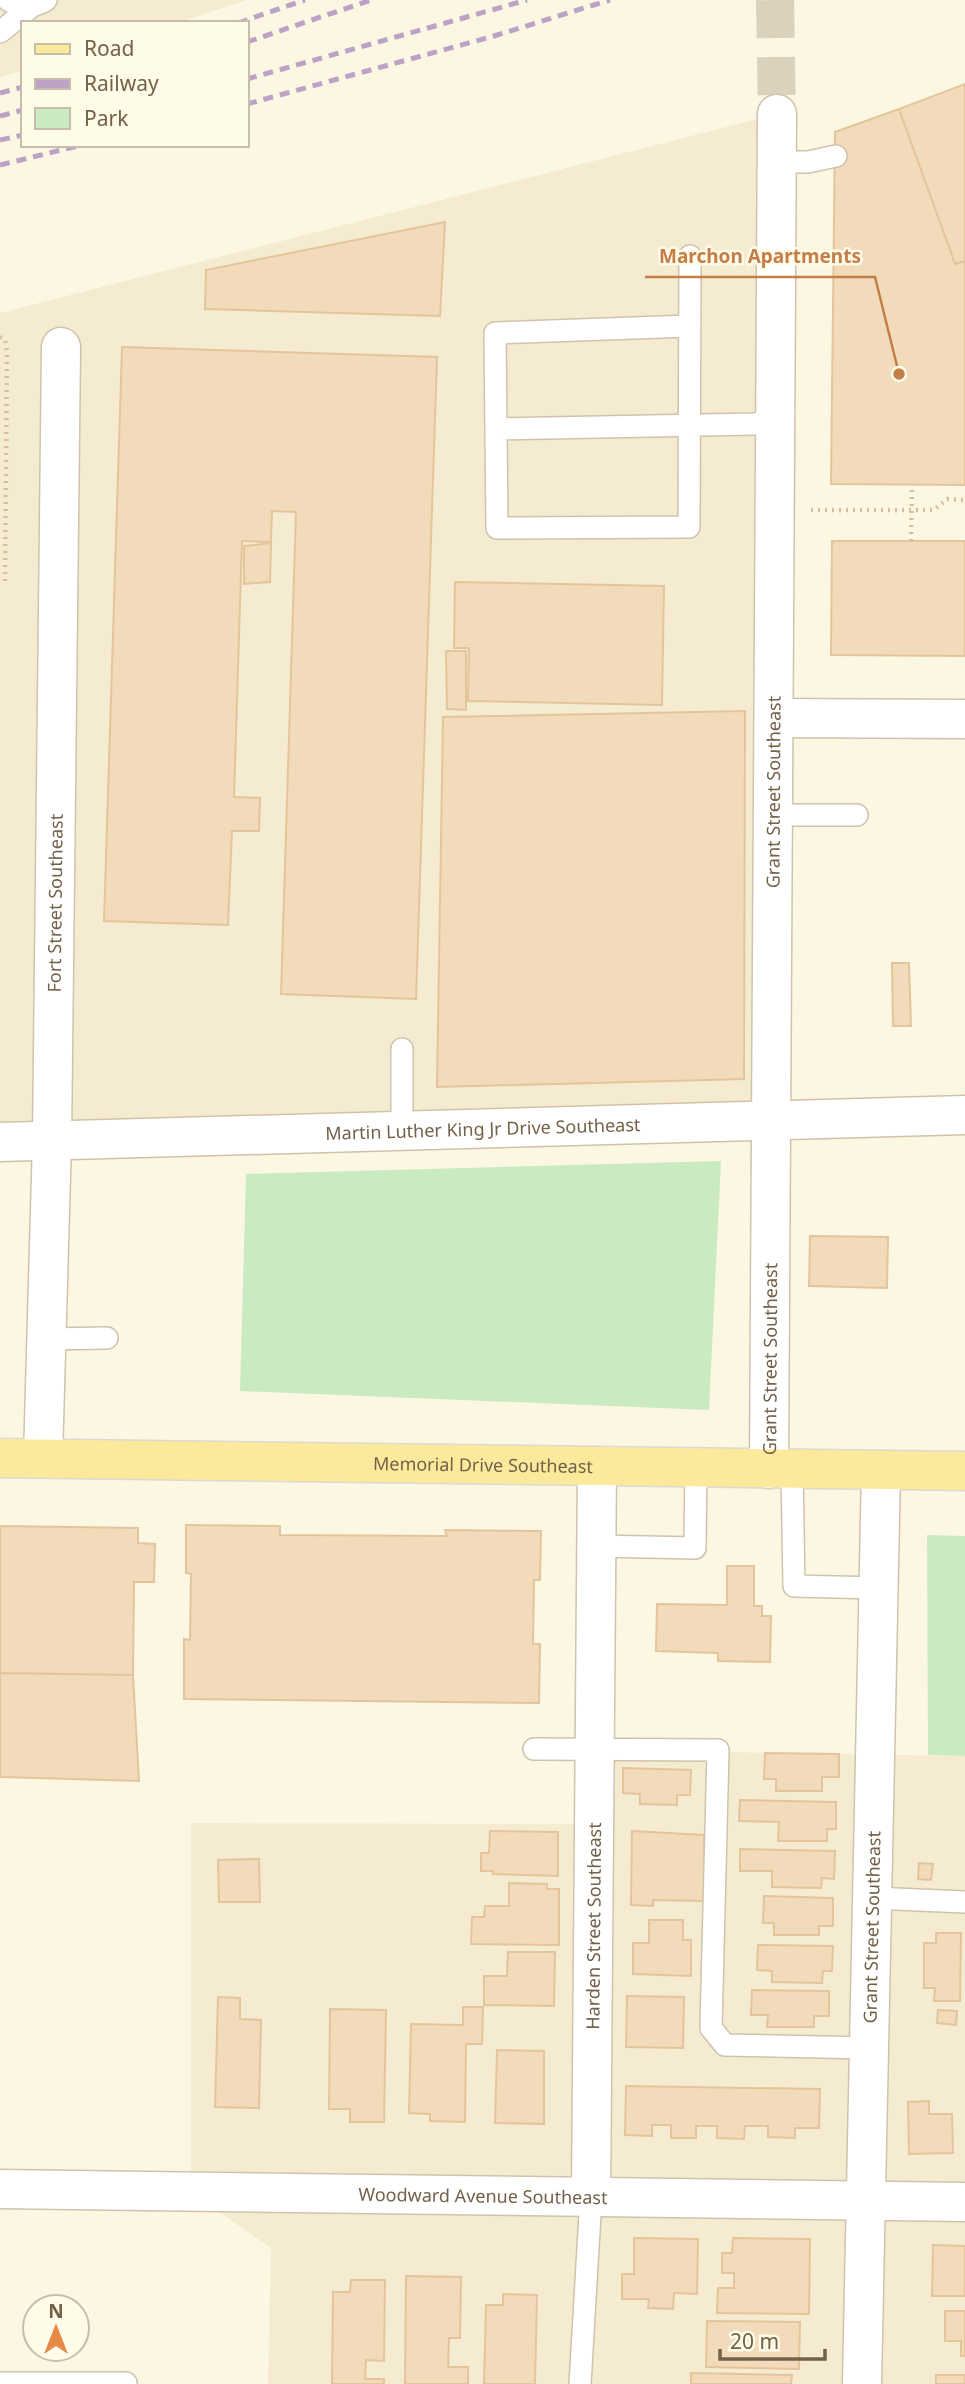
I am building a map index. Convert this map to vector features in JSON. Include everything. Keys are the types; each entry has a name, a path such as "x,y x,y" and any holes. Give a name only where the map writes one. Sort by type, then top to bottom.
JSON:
{"main road":[{"name":"Memorial Drive Southeast","path":"0,1458 965,1471"}],"street":[{"name":"Grant Street Southeast","path":"777,114 771,1120 780,1469"},
{"name":"Fort Street Southeast","path":"43,1458 52,1141 61,347"},
{"path":"774,718 965,719"},
{"name":"Martin Luther King Jr Drive Southeast","path":"0,1142 965,1115"},
{"name":"Harden Street Southeast","path":"591,2197 597,1466"},
{"name":"Grant Street Southeast","path":"862,2384 881,1470"},
{"name":"Woodward Avenue Southeast","path":"0,2189 965,2202"}],"lane":[{"path":"8,0 21,6 39,3"},
{"path":"0,32 39,3"},
{"path":"777,162 808,162 836,156"},
{"path":"690,257 690,326 690,424 689,527 497,528 495,333 690,326"},
{"path":"496,429 755,424 775,418"},
{"path":"773,815 857,815"},
{"path":"402,1049 402,1131"},
{"path":"47,1339 107,1338"},
{"path":"597,1546 695,1548 696,1467"},
{"path":"780,1469 794,1586 878,1588"},
{"path":"534,1749 718,1750 711,2028 725,2045 869,2048"},
{"path":"872,1898 965,1902"},
{"name":"Harden Street Southeast","path":"580,2384 591,2197"},
{"path":"0,2383 126,2383"}],"path":[{"path":"0,337 5,340 7,351 5,583"},
{"path":"911,541 912,485"},
{"path":"807,510 934,510 947,499 965,500"}],"shaded area":[{"path":"0,0 247,0 182,21 21,21 21,72 0,77"},
{"path":"777,114 776,1120 0,1141 0,313"},
{"path":"595,1750 965,1756 965,2384 268,2384 271,2248 191,2192 191,1823 594,1824"}],"green space":[{"path":"721,1161 709,1410 240,1391 246,1174"},
{"path":"927,1535 965,1536 965,1756 928,1755"}],"building":[{"path":"965,84 965,261 955,264 899,109"},
{"path":"899,109 955,264 965,261 965,485 831,484 835,132"},
{"path":"445,222 440,316 205,309 206,270"},
{"path":"122,347 437,357 416,999 281,994 296,512 272,511 271,542 242,541 234,797 260,798 259,831 232,831 228,925 104,921"},
{"path":"832,541 965,541 965,656 831,655"},
{"path":"271,543 270,582 244,584 244,546"},
{"path":"455,582 664,586 662,705 468,701 469,648 454,648"},
{"path":"446,651 466,651 466,710 447,709"},
{"path":"745,711 744,1079 437,1087 443,717"},
{"path":"892,963 909,963 911,1026 893,1026"},
{"path":"810,1236 888,1237 887,1288 809,1286"},
{"path":"186,1525 280,1526 280,1535 447,1536 445,1530 541,1531 540,1580 534,1580 533,1644 540,1644 539,1703 184,1699 184,1639 190,1640 191,1574 186,1573"},
{"path":"0,1526 138,1528 138,1543 155,1544 154,1582 134,1582 133,1675 0,1673"},
{"path":"727,1566 754,1566 754,1606 762,1606 762,1616 771,1616 770,1662 718,1661 718,1653 656,1651 657,1604 727,1605"},
{"path":"0,1673 133,1675 139,1781 0,1777"},
{"path":"765,1753 839,1754 839,1777 822,1777 822,1791 776,1791 776,1779 764,1779"},
{"path":"623,1768 691,1770 690,1795 677,1795 677,1805 640,1804 640,1794 623,1793"},
{"path":"740,1800 836,1802 836,1829 827,1829 827,1841 778,1841 779,1822 739,1821"},
{"path":"490,1831 558,1832 558,1876 493,1874 493,1871 481,1871 481,1853 489,1853"},
{"path":"632,1831 704,1835 704,1901 653,1900 653,1906 631,1905"},
{"path":"740,1849 835,1851 834,1879 822,1878 821,1888 772,1887 772,1871 740,1871"},
{"path":"259,1859 260,1902 219,1902 218,1860"},
{"path":"919,1863 933,1864 931,1880 918,1879"},
{"path":"509,1883 547,1884 547,1889 559,1889 559,1945 471,1944 472,1917 484,1917 485,1906 509,1906"},
{"path":"764,1896 833,1898 833,1926 819,1926 819,1935 774,1935 774,1923 763,1923"},
{"path":"649,1920 683,1920 683,1940 691,1940 691,1976 633,1974 633,1943 649,1943"},
{"path":"936,1933 961,1933 960,2001 934,2001 935,1988 924,1988 924,1943 936,1943"},
{"path":"758,1945 833,1946 832,1971 823,1971 822,1983 772,1982 772,1971 757,1970"},
{"path":"508,1952 555,1952 554,2006 484,2005 484,1976 507,1976"},
{"path":"752,1990 829,1991 829,2016 814,2016 814,2027 767,2027 768,2015 751,2015"},
{"path":"627,1996 684,1997 683,2048 626,2047"},
{"path":"218,1997 240,1998 240,2019 261,2020 259,2108 215,2107"},
{"path":"463,2007 483,2007 482,2044 466,2044 465,2122 430,2121 430,2114 409,2113 411,2024 463,2025"},
{"path":"330,2009 386,2010 384,2122 350,2122 350,2109 329,2109"},
{"path":"938,2010 957,2011 956,2025 937,2023"},
{"path":"497,2050 544,2051 544,2124 495,2123"},
{"path":"626,2086 820,2089 819,2128 795,2128 795,2138 768,2137 768,2126 745,2126 744,2139 717,2138 717,2126 696,2126 696,2138 671,2138 671,2125 652,2125 652,2136 625,2135"},
{"path":"929,2101 929,2114 952,2114 953,2153 909,2154 908,2102"},
{"path":"634,2238 698,2239 697,2294 674,2293 673,2309 648,2308 649,2299 622,2299 622,2274 634,2274"},
{"path":"733,2238 810,2239 809,2314 717,2313 718,2288 734,2288 734,2273 722,2273 722,2253 732,2253"},
{"path":"933,2245 965,2246 965,2296 932,2296"},
{"path":"406,2276 461,2277 460,2338 449,2338 448,2367 468,2367 468,2384 405,2384"},
{"path":"351,2280 385,2280 384,2361 366,2360 365,2379 384,2379 384,2384 332,2384 333,2292 350,2292"},
{"path":"503,2294 537,2295 535,2384 484,2384 486,2305 503,2305"},
{"path":"945,2311 965,2311 965,2356 961,2356 961,2341 945,2341"},
{"path":"707,2321 800,2322 799,2369 706,2367"},
{"path":"691,2373 792,2375 791,2384 691,2384"},
{"path":"936,2375 965,2375 965,2384 936,2384"}],"tunnel":[{"path":"775,0 777,114"}],"railway":[{"path":"244,21 305,0"},
{"path":"248,42 371,0"},
{"path":"248,79 527,0"},
{"path":"248,104 494,36 610,0"},
{"path":"0,93 21,88"},
{"path":"0,116 21,111"},
{"path":"0,140 21,135"},
{"path":"0,165 74,147"}],"place":[{"name":"Marchon Apartments","path":"899,374"}]}
